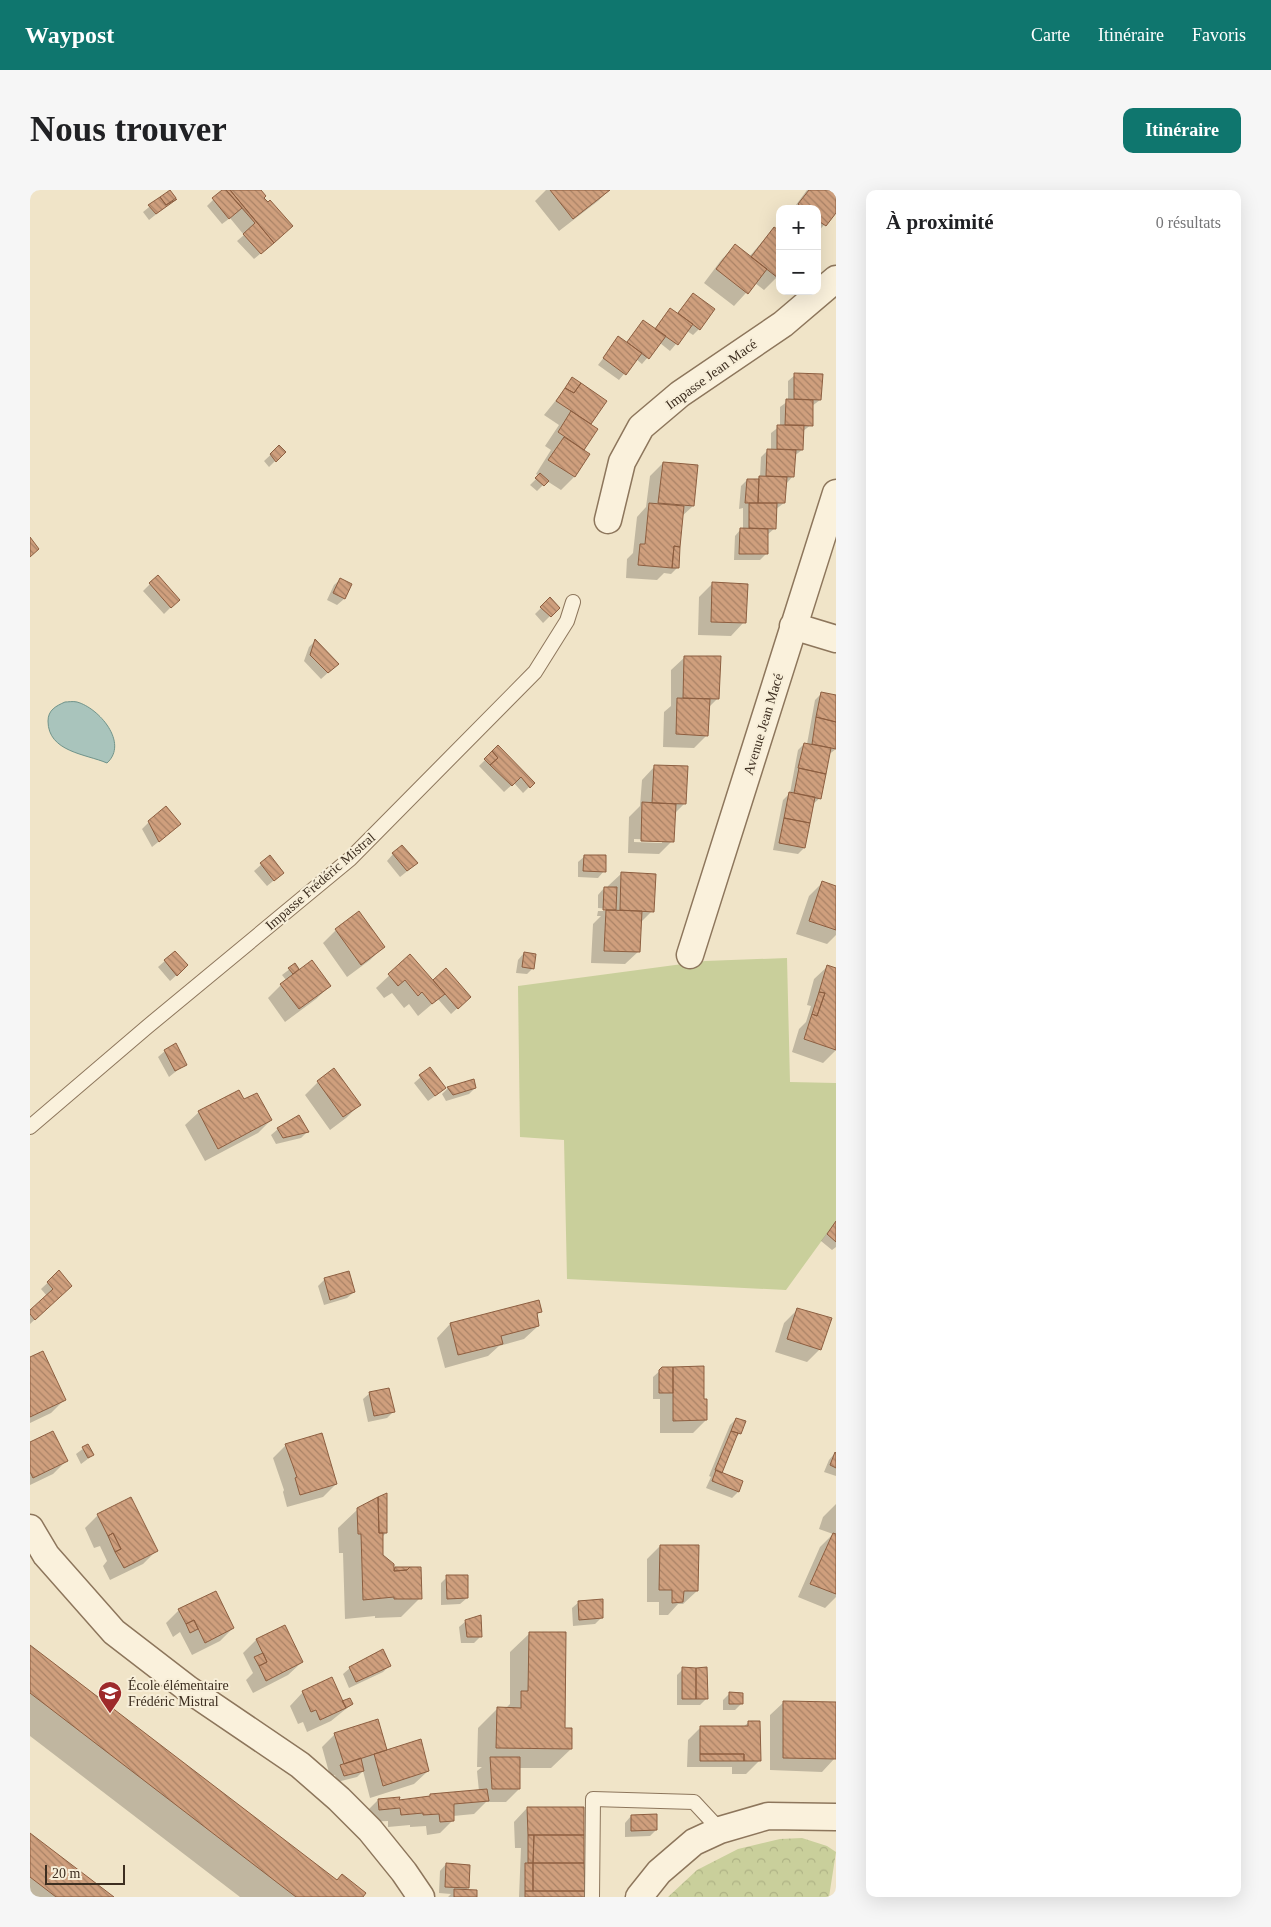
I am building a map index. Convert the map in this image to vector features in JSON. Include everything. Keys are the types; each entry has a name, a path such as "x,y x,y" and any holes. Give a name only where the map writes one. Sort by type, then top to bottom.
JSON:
{"street":[{"name":"Impasse Jean Macé","path":"608,520 622,462 641,427 680,394 783,324 836,278"},
{"name":"Avenue Jean Macé","path":"690,955 836,493"},
{"path":"793,626 836,640"},
{"path":"30,1528 46,1555 114,1632 188,1689 300,1765 370,1830 404,1872 421,1897"},
{"path":"639,1897 659,1872 694,1842 720,1830 768,1816 836,1817"}],"lane":[{"name":"Impasse Frédéric Mistral","path":"30,1127 147,1027 350,859 535,672 567,620 573,602"},
{"path":"592,1897 593,1799 694,1802 720,1830"}],"green space":[{"path":"787,958 790,1082 836,1083 836,1221 786,1290 567,1279 564,1140 520,1137 518,986 705,961"},
{"path":"802,1838 827,1846 836,1852 829,1897 668,1897 697,1870 738,1849 780,1839"}],"water":[{"path":"65,702 75,702 86,706 94,711 109,727 115,746 113,755 107,763 61,746 54,739 50,731 48,717 53,709"}],"building":[{"path":"170,190 176,198 166,205 160,197"},
{"path":"222,190 226,190 242,208 229,219 212,198"},
{"path":"226,190 230,190 274,243 261,254 243,234 255,223"},
{"path":"230,190 261,190 266,196 264,198 268,202 270,200 293,226 274,243"},
{"path":"550,190 610,190 573,219"},
{"path":"809,190 836,190 836,213 826,226 821,223 821,205 798,204"},
{"path":"160,197 166,205 177,199 156,214 148,205"},
{"path":"774,227 776,228 776,276 751,257"},
{"path":"735,244 767,269 748,294 716,269"},
{"path":"693,293 715,309 700,330 678,313"},
{"path":"670,308 693,324 678,345 655,329"},
{"path":"643,320 666,336 649,359 627,342"},
{"path":"618,336 642,353 626,375 603,358"},
{"path":"794,373 823,374 821,400 794,399"},
{"path":"572,377 581,383 574,393 565,388"},
{"path":"581,383 607,401 591,424 556,401 565,388 574,393"},
{"path":"786,399 813,400 813,426 785,425"},
{"path":"571,411 598,429 584,450 558,432"},
{"path":"777,425 804,425 803,450 777,449"},
{"path":"564,437 590,454 575,477 548,460"},
{"path":"279,445 286,452 276,462 270,454"},
{"path":"767,449 796,450 794,477 766,476"},
{"path":"663,462 698,465 694,506 658,503"},
{"path":"540,473 549,481 544,486 535,478"},
{"path":"759,476 787,477 785,503 758,503"},
{"path":"747,479 759,479 758,503 745,503"},
{"path":"649,503 684,506 680,547 674,546 672,568 638,565 640,544 645,544"},
{"path":"749,503 777,503 776,529 749,528"},
{"path":"740,528 768,529 768,554 739,554"},
{"path":"30,537 39,549 30,557"},
{"path":"674,546 680,547 679,568 672,568"},
{"path":"158,575 180,600 171,608 149,583"},
{"path":"340,578 352,584 345,599 333,593"},
{"path":"712,582 748,584 746,623 711,622"},
{"path":"550,597 560,608 551,617 540,607"},
{"path":"315,639 339,664 328,673 310,655"},
{"path":"684,656 721,656 719,699 683,698"},
{"path":"821,692 836,695 836,722 816,717"},
{"path":"677,698 710,699 708,736 676,734"},
{"path":"816,717 836,722 836,749 812,744"},
{"path":"804,743 831,748 826,774 798,768"},
{"path":"498,745 535,783 530,788 521,777 512,786 490,765 498,758 492,751"},
{"path":"492,751 498,758 490,765 484,759"},
{"path":"654,765 688,766 686,804 652,803"},
{"path":"799,768 826,774 821,799 794,793"},
{"path":"789,792 815,797 810,823 784,818"},
{"path":"642,802 676,804 674,842 641,841"},
{"path":"166,806 181,824 159,842 148,821"},
{"path":"784,818 810,823 805,848 779,843"},
{"path":"402,845 418,863 407,871 392,853"},
{"path":"270,855 284,873 274,881 260,863"},
{"path":"584,855 606,855 606,872 583,871"},
{"path":"621,872 656,874 654,912 620,910"},
{"path":"822,881 836,886 836,930 809,921"},
{"path":"604,887 617,887 616,910 603,910"},
{"path":"606,910 642,911 640,952 604,951"},
{"path":"359,911 385,947 361,965 335,929"},
{"path":"175,951 188,965 177,976 164,960"},
{"path":"524,952 536,954 534,969 522,967"},
{"path":"410,954 445,994 432,1004 422,992 418,996 405,980 398,986 388,974"},
{"path":"312,960 331,986 299,1009 280,984"},
{"path":"295,963 299,969 293,974 288,968"},
{"path":"827,965 836,968 836,1050 804,1039 812,1014 817,1016 825,993 819,992"},
{"path":"446,968 471,997 458,1009 433,980"},
{"path":"819,992 825,993 817,1016 812,1014"},
{"path":"176,1043 187,1065 175,1071 164,1050"},
{"path":"430,1067 446,1088 435,1096 419,1075"},
{"path":"334,1068 361,1105 343,1117 317,1081"},
{"path":"474,1079 476,1088 453,1095 447,1087"},
{"path":"239,1090 244,1099 257,1093 272,1120 218,1149 198,1111"},
{"path":"299,1115 309,1132 283,1138 277,1128"},
{"path":"836,1221 836,1242 827,1234"},
{"path":"59,1270 72,1286 35,1320 30,1314 30,1310 53,1289 47,1282"},
{"path":"349,1271 355,1292 330,1300 324,1278"},
{"path":"539,1300 542,1312 537,1313 539,1326 501,1336 503,1344 458,1355 450,1323"},
{"path":"797,1308 832,1318 821,1350 787,1339"},
{"path":"43,1351 66,1400 30,1417 30,1357"},
{"path":"704,1366 704,1399 707,1399 707,1420 673,1421 673,1367"},
{"path":"662,1367 673,1367 673,1393 659,1393 659,1370"},
{"path":"389,1388 395,1412 374,1416 369,1392"},
{"path":"736,1418 746,1421 741,1434 731,1431"},
{"path":"53,1431 68,1461 33,1478 30,1472 30,1442"},
{"path":"731,1431 738,1433 722,1473 715,1470"},
{"path":"322,1433 337,1484 300,1495 295,1478 297,1477 285,1444"},
{"path":"88,1444 94,1455 88,1458 82,1447"},
{"path":"836,1453 836,1468 830,1465"},
{"path":"716,1470 743,1481 739,1492 712,1481"},
{"path":"387,1493 387,1533 379,1533 378,1497"},
{"path":"131,1497 158,1551 124,1568 115,1552 121,1549 113,1533 108,1536 97,1514"},
{"path":"378,1497 379,1533 383,1533 383,1555 394,1564 394,1571 407,1570 410,1567 421,1567 422,1599 394,1599 394,1597 363,1600 361,1534 358,1534 357,1508"},
{"path":"113,1533 121,1549 115,1552 108,1536"},
{"path":"833,1533 836,1534 836,1594 810,1584"},
{"path":"660,1545 699,1545 698,1591 684,1591 683,1602 672,1603 672,1590 659,1590"},
{"path":"395,1567 410,1567 407,1570 394,1571"},
{"path":"446,1575 468,1575 468,1598 447,1599"},
{"path":"216,1591 234,1628 205,1643 194,1620 186,1624 178,1609"},
{"path":"603,1599 603,1618 579,1620 578,1601"},
{"path":"481,1615 482,1637 467,1637 465,1620"},
{"path":"194,1620 198,1629 190,1633 186,1624"},
{"path":"285,1625 303,1662 266,1681 259,1666 267,1662 256,1639"},
{"path":"529,1632 566,1632 565,1728 572,1728 572,1749 496,1748 497,1707 521,1708 521,1691 528,1691"},
{"path":"30,1645 337,1880 342,1874 366,1893 363,1897 296,1897 30,1693"},
{"path":"383,1649 391,1666 356,1682 349,1667"},
{"path":"263,1653 267,1662 259,1666 254,1657"},
{"path":"682,1667 696,1668 696,1699 682,1699"},
{"path":"707,1667 708,1699 696,1699 696,1668"},
{"path":"332,1677 346,1708 320,1720 316,1710 311,1712 302,1691"},
{"path":"729,1692 743,1693 743,1704 729,1704"},
{"path":"350,1698 353,1704 346,1708 342,1701"},
{"path":"783,1701 836,1702 836,1759 783,1758"},
{"path":"378,1719 387,1750 344,1764 334,1733"},
{"path":"748,1721 760,1721 761,1761 744,1761 744,1754 700,1754 700,1726 748,1726"},
{"path":"421,1739 429,1771 383,1786 374,1754"},
{"path":"700,1754 744,1754 744,1761 700,1761"},
{"path":"490,1757 520,1757 520,1789 492,1789"},
{"path":"361,1758 364,1771 344,1776 340,1765"},
{"path":"487,1789 489,1801 454,1804 454,1821 440,1822 439,1814 401,1815 400,1808 379,1810 378,1799 400,1797 399,1800 430,1796 430,1794"},
{"path":"527,1807 584,1807 584,1835 528,1835"},
{"path":"657,1814 657,1830 631,1831 631,1815"},
{"path":"30,1833 114,1897 56,1897 30,1877"},
{"path":"528,1835 534,1835 533,1863 528,1863"},
{"path":"534,1835 584,1835 584,1863 533,1863"},
{"path":"446,1863 470,1865 469,1888 445,1887"},
{"path":"525,1863 533,1863 533,1891 525,1891"},
{"path":"533,1863 584,1863 585,1891 533,1891"},
{"path":"454,1889 477,1890 477,1897 454,1897"},
{"path":"525,1891 585,1891 585,1897 525,1897"}],"place":[{"name":"École élémentaire Frédéric Mistral","path":"110,1714"}]}
